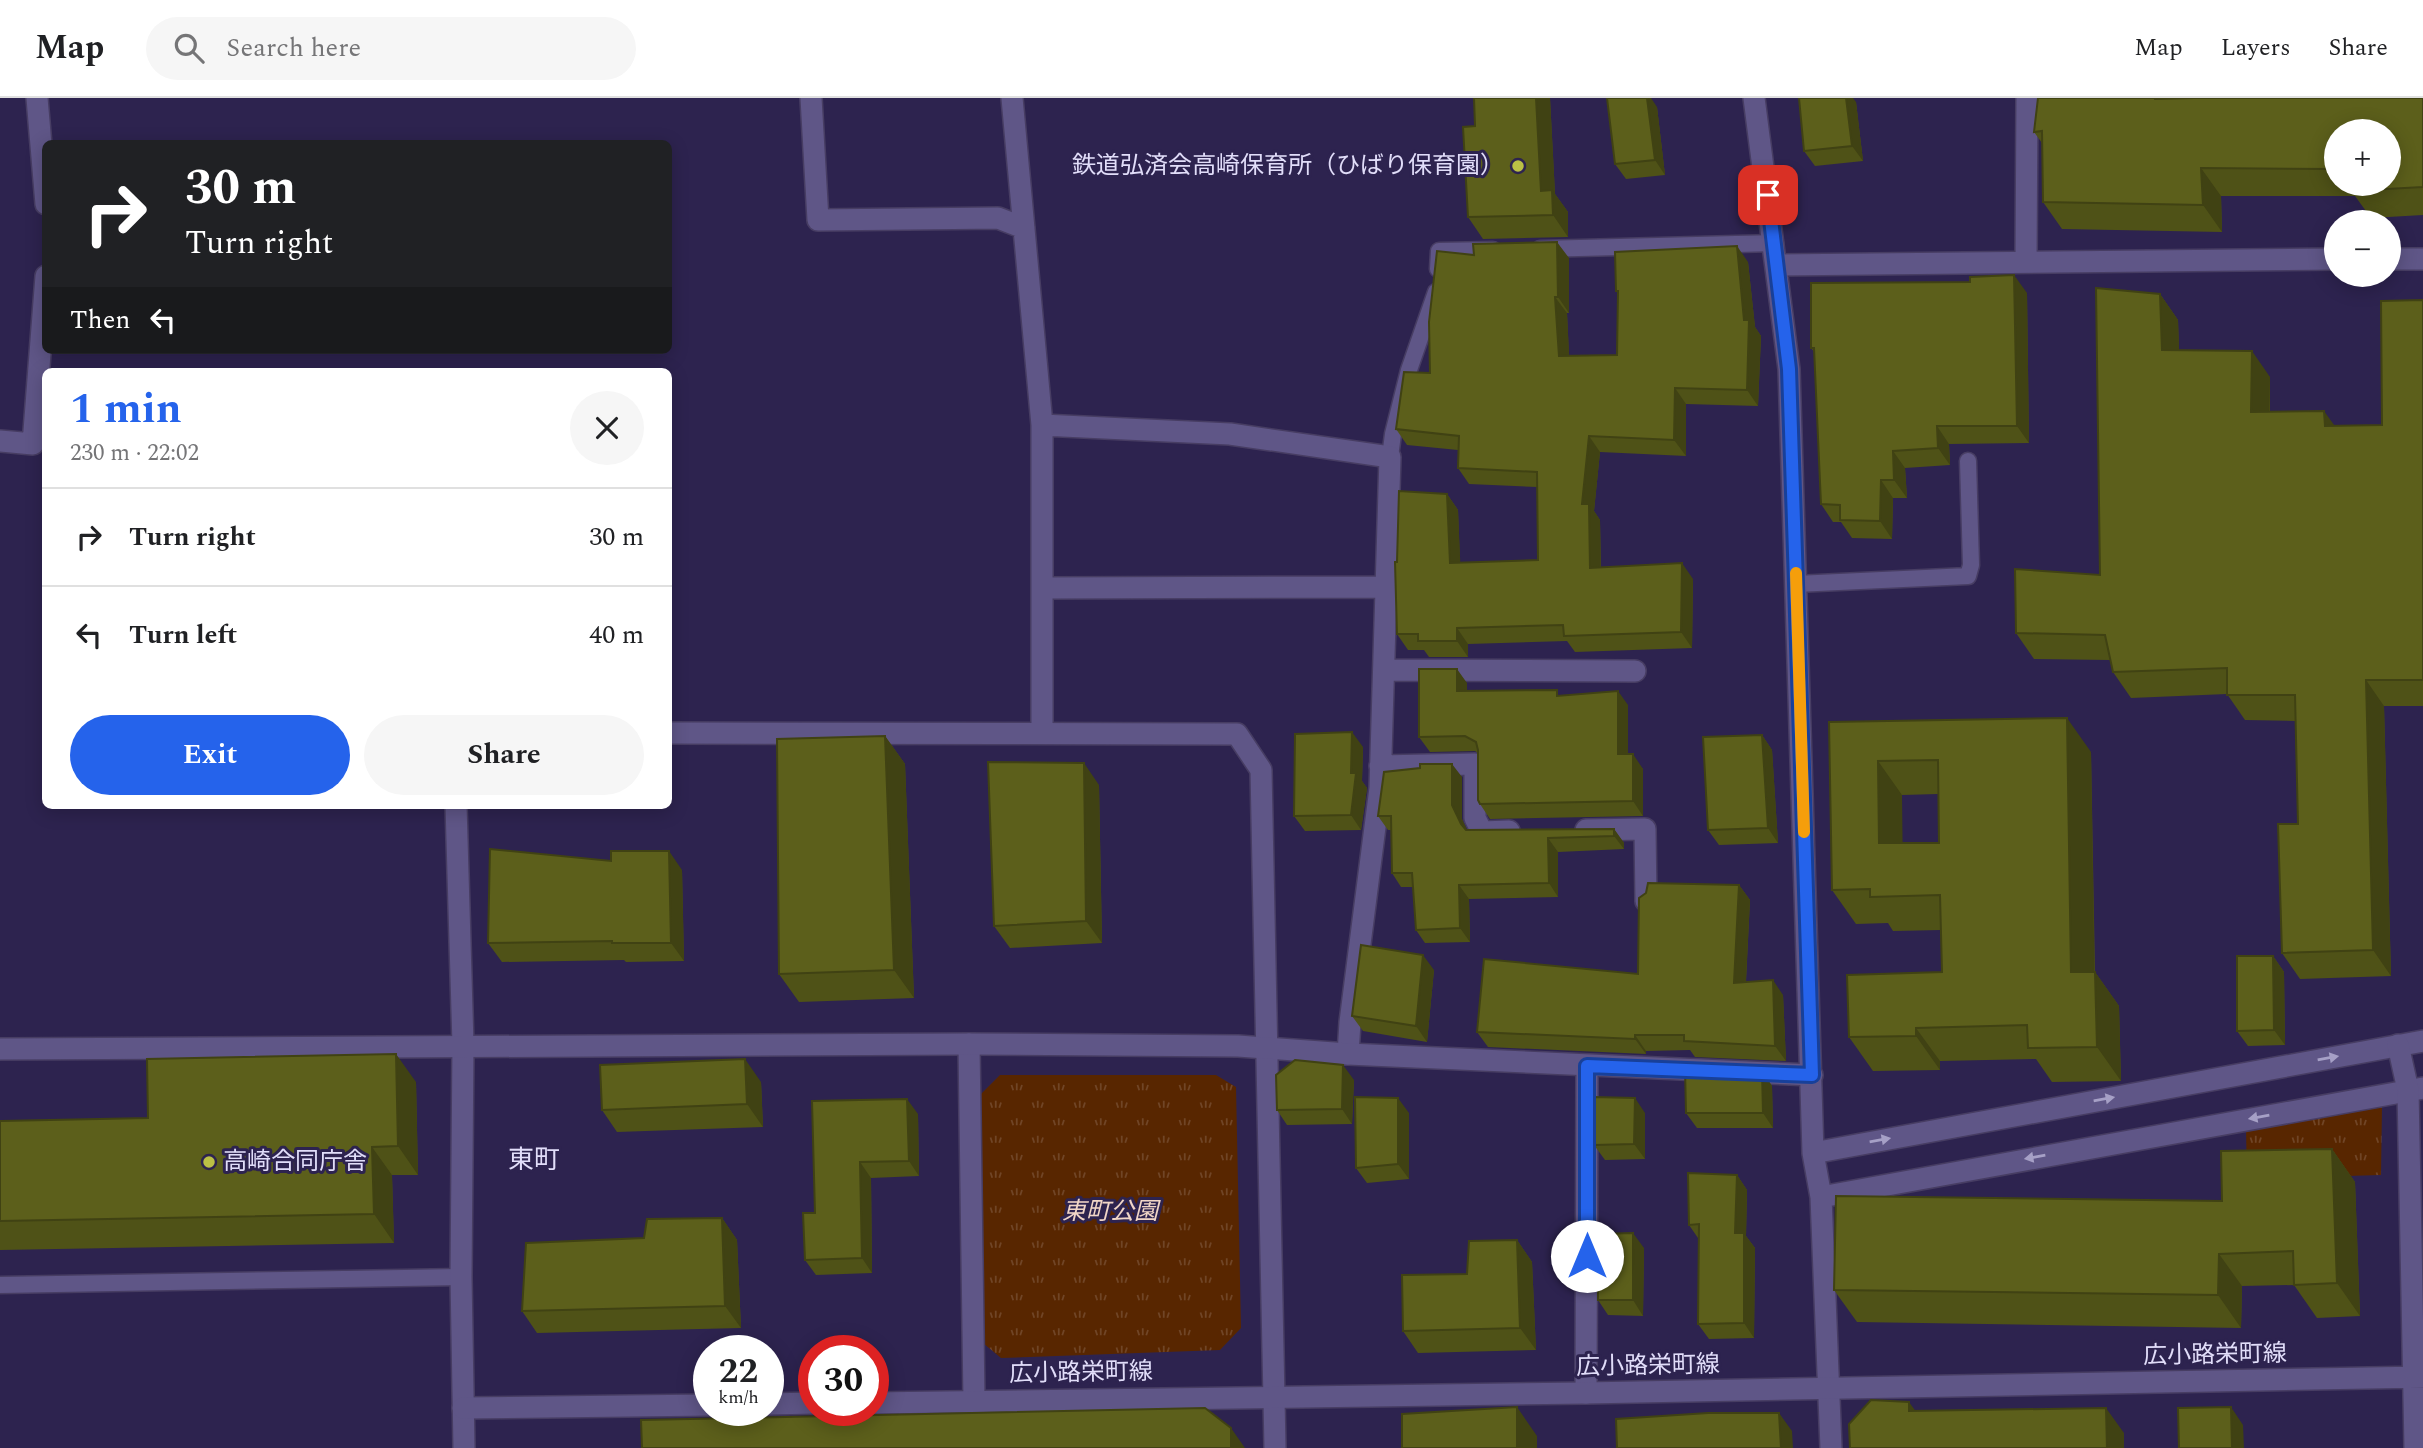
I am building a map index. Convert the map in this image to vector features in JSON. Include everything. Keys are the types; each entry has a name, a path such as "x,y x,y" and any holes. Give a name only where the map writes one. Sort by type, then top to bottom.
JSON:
{"street":[{"path":"37,98 42,157"},
{"path":"811,98 818,220 998,218 1024,228"},
{"path":"1012,98 1042,425 1042,733"},
{"path":"1754,98 1789,369 1813,1153 1821,1197 1831,1448"},
{"path":"2026,261 2027,98"},
{"path":"2401,259 2423,259"},
{"path":"1777,265 2324,260"},
{"path":"0,441 33,444 42,328"},
{"path":"1042,425 1230,435 1390,457 1380,788 1348,1054"},
{"path":"1042,589 1386,587"},
{"path":"1384,670 1635,671"},
{"path":"672,733 1237,734 1261,770 1275,1448"},
{"path":"1380,766 1475,764 1475,818 1482,832 1522,831"},
{"path":"456,809 463,1045 461,1276 464,1448"},
{"path":"1563,831 1645,829 1646,901"},
{"path":"1813,1153 2423,1041"},
{"path":"0,1049 969,1044 1268,1048 1587,1066 1812,1075"},
{"path":"969,1044 974,1401"},
{"path":"2398,1045 2416,1089 2419,1377 2415,1448"},
{"path":"1586,1393 1587,1066"},
{"path":"1821,1197 2416,1089"},
{"name":"広小路栄町線","path":"889,1403 2419,1377"},
{"path":"463,1409 693,1405"}],"lane":[{"path":"1390,457 1409,370 1435,296 1439,251 1774,243"},
{"path":"1796,584 1968,576 1972,565 1968,461"},
{"path":"0,1285 461,1276"}],"green space":[{"name":"東町公園","path":"1000,1075 1216,1075 1236,1087 1241,1328 1220,1350 1001,1358 983,1343 980,1095"},
{"path":"2382,1106 2381,1175 2247,1179 2246,1129"}],"building":[{"path":"1474,98 1536,98 1541,191 1552,190 1553,215 1468,217 1463,127 1475,126"},
{"path":"1607,98 1647,98 1655,160 1615,164"},
{"path":"1799,98 1846,98 1852,146 1804,151"},
{"path":"2038,98 2423,98 2423,187 2401,188 2401,119 2324,119 2324,169 2201,168 2203,205 2043,202 2042,131 2034,132"},
{"path":"1557,242 1558,297 1555,297 1559,356 1617,355 1618,291 1615,252 1737,246 1744,320 1749,320 1747,390 1675,388 1674,440 1589,436 1582,504 1589,504 1590,568 1682,563 1681,632 1564,636 1563,625 1457,628 1457,641 1418,641 1418,634 1397,634 1395,562 1399,491 1447,494 1450,563 1538,560 1537,472 1458,468 1459,436 1396,429 1404,372 1430,373 1429,322 1437,251 1474,255 1473,244"},
{"path":"2014,275 2017,426 1937,426 1938,448 1893,451 1894,480 1881,480 1880,521 1840,520 1840,505 1821,504 1814,348 1811,348 1811,283 1970,282 1970,277"},
{"path":"2096,288 2160,294 2162,350 2252,351 2251,412 2324,411 2325,426 2382,425 2381,301 2423,300 2423,680 2366,680 2373,950 2282,953 2278,824 2298,824 2295,695 2227,695 2227,668 2113,672 2105,635 2016,633 2015,569 2100,575"},
{"path":"1419,669 1457,669 1457,691 1557,690 1557,696 1618,691 1618,754 1633,754 1633,801 1480,804 1476,742 1465,736 1419,737"},
{"path":"2067,718 2071,972 2095,972 2097,1047 2028,1048 2027,1025 1916,1028 1916,1036 1849,1037 1847,975 1942,972 1940,895 1870,897 1870,889 1832,890 1829,722","holes":["1938,760 1939,843 1879,843 1878,761"]},
{"path":"1352,732 1351,773 1356,773 1351,815 1294,816 1295,734"},
{"path":"1762,735 1768,828 1708,830 1703,737"},
{"path":"885,736 894,970 779,974 777,739"},
{"path":"988,762 1084,763 1086,921 994,926"},
{"path":"1420,764 1452,764 1452,805 1466,830 1614,829 1614,836 1548,838 1549,883 1459,885 1460,928 1416,930 1412,873 1392,873 1391,816 1378,816 1384,772 1420,768"},
{"path":"490,849 611,861 611,851 669,851 671,943 488,943"},
{"path":"1648,883 1739,885 1734,983 1773,980 1775,1046 1684,1041 1684,1035 1635,1035 1635,1039 1477,1032 1484,959 1638,974 1639,898 1646,893"},
{"path":"1361,945 1423,955 1416,1026 1352,1016"},
{"path":"2237,956 2273,956 2274,1030 2237,1031"},
{"name":"高崎合同庁舎","path":"396,1054 398,1146 372,1147 374,1214 0,1221 0,1121 148,1118 147,1059"},
{"path":"745,1059 747,1104 602,1110 600,1065"},
{"path":"1295,1060 1343,1065 1342,1109 1277,1110 1276,1075"},
{"path":"1685,1068 1762,1071 1763,1113 1686,1113"},
{"path":"1355,1097 1398,1098 1398,1164 1356,1168"},
{"path":"1593,1097 1635,1098 1634,1144 1594,1145"},
{"path":"907,1099 909,1161 860,1162 862,1258 805,1260 803,1213 815,1213 812,1101"},
{"path":"2332,1149 2337,1283 2294,1285 2293,1251 2219,1254 2218,1295 1834,1290 1836,1196 2222,1201 2221,1151"},
{"path":"1688,1173 1737,1175 1735,1233 1744,1233 1744,1323 1698,1324 1699,1224 1689,1225"},
{"path":"722,1218 725,1306 522,1311 526,1243 644,1238 647,1219"},
{"path":"1633,1233 1633,1300 1598,1300 1598,1234"},
{"path":"1517,1240 1520,1328 1403,1331 1402,1275 1467,1274 1469,1241"},
{"path":"1871,1400 1909,1402 1909,1411 2106,1408 2107,1448 1850,1448 1849,1424"},
{"path":"1517,1407 1517,1448 1402,1448 1402,1414"},
{"path":"2231,1407 2232,1448 2179,1448 2178,1408"},
{"path":"1205,1408 1231,1428 1231,1448 642,1448 641,1420 693,1419 693,1426 784,1426 784,1417 798,1417 798,1426 889,1426 889,1415"},
{"path":"1708,1413 1779,1413 1781,1448 1617,1448 1616,1419"}],"slow traffic":[{"path":"1796,573 1804,832"}],"place":[{"name":"鉄道弘済会高崎保育所（ひばり保育園）","path":"1518,166"},
{"name":"高崎合同庁舎","path":"209,1162"}],"district":[{"name":"東町","path":"534,1160"}],"route":[{"path":"1587,1256 1587,1066 1812,1075 1789,369 1768,195"}]}
